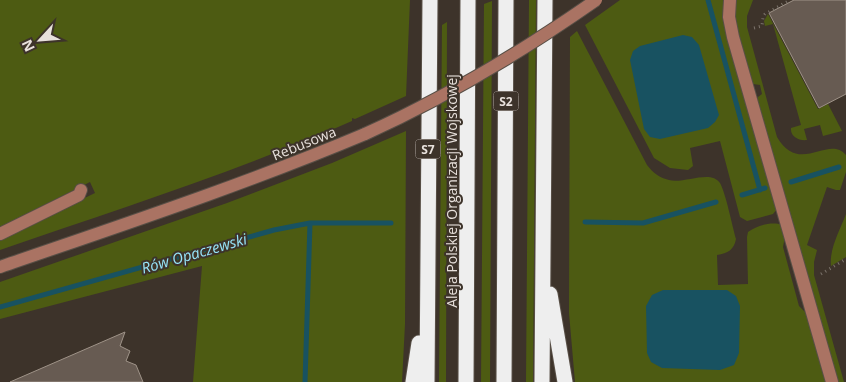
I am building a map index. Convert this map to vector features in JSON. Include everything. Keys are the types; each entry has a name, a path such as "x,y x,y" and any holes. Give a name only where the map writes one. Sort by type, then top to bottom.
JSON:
{"highway":[{"name":"S7","path":"413,382 426,297 430,0"},
{"name":"Aleja Polskiej Organizacji Wojskowej","path":"466,382 468,0"},
{"name":"S2","path":"504,382 506,0"},
{"path":"542,382 545,0"},
{"path":"544,253 565,382"},
{"path":"426,297 426,382"}],"street":[{"name":"Rebusowa","path":"0,267 223,189 365,134 438,99 496,66 596,0"},
{"path":"730,0 729,18 733,37 832,382"},
{"path":"0,234 79,195 81,190"}],"path":[{"path":"754,28 762,26 765,14 790,0"},
{"path":"821,274 846,259"}],"green space":[{"path":"0,0 410,0 406,96 355,119 352,118 352,121 266,156 178,189 0,250 0,239 95,193 90,182 0,227"},
{"path":"529,0 536,0 533,382 526,382"},
{"path":"620,0 723,0 724,18 777,209 773,214 747,221 740,217 720,141 690,148 693,166 688,170 670,168 654,158 585,25"},
{"path":"735,0 753,0 747,16 747,27 777,137 786,148 795,153 804,154 831,149 839,150 846,155 846,172 840,190 827,187 807,245 817,250 814,262 814,275 844,382 836,382 757,102 758,97 762,94 760,85 753,84 751,81 743,51 736,21"},
{"path":"492,1 490,382 481,382 484,4"},
{"path":"768,14 818,109 828,104 842,131 823,136 820,125 804,129 807,140 798,139 792,134 791,128 801,125 773,24 765,26 764,21"},
{"path":"447,22 446,382 439,382 442,25"},
{"path":"577,31 647,165 660,176 669,180 710,177 720,183 727,202 736,239 734,246 730,250 717,255 718,285 748,284 748,232 764,225 782,225 785,236 783,247 799,306 807,314 826,382 575,382 569,313 570,37"},
{"path":"406,131 405,324 402,382 193,382 202,266 0,319 0,282 227,203 332,163"},
{"path":"846,214 846,257 831,266 833,246"}],"water":[{"path":"683,35 692,37 699,45 719,115 708,128 660,139 650,137 644,129 630,60 633,51 640,46"},
{"path":"663,290 727,290 736,296 740,306 739,353 734,365 720,370 662,368 651,362 647,353 646,306 652,295"}],"building":[{"path":"794,0 846,0 846,94 819,108 769,13"},
{"path":"125,332 120,346 130,351 126,361 136,365 143,382 10,382"}],"waterway":[{"path":"708,0 760,190"},
{"name":"Rów Opaczewski","path":"791,182 839,167"},
{"name":"Rów Opaczewski","path":"742,195 765,188"},
{"name":"Rów Opaczewski","path":"585,222 643,223 716,202"},
{"name":"Rów Opaczewski","path":"0,307 274,230 310,223 391,223"},
{"path":"305,382 310,223"}]}
